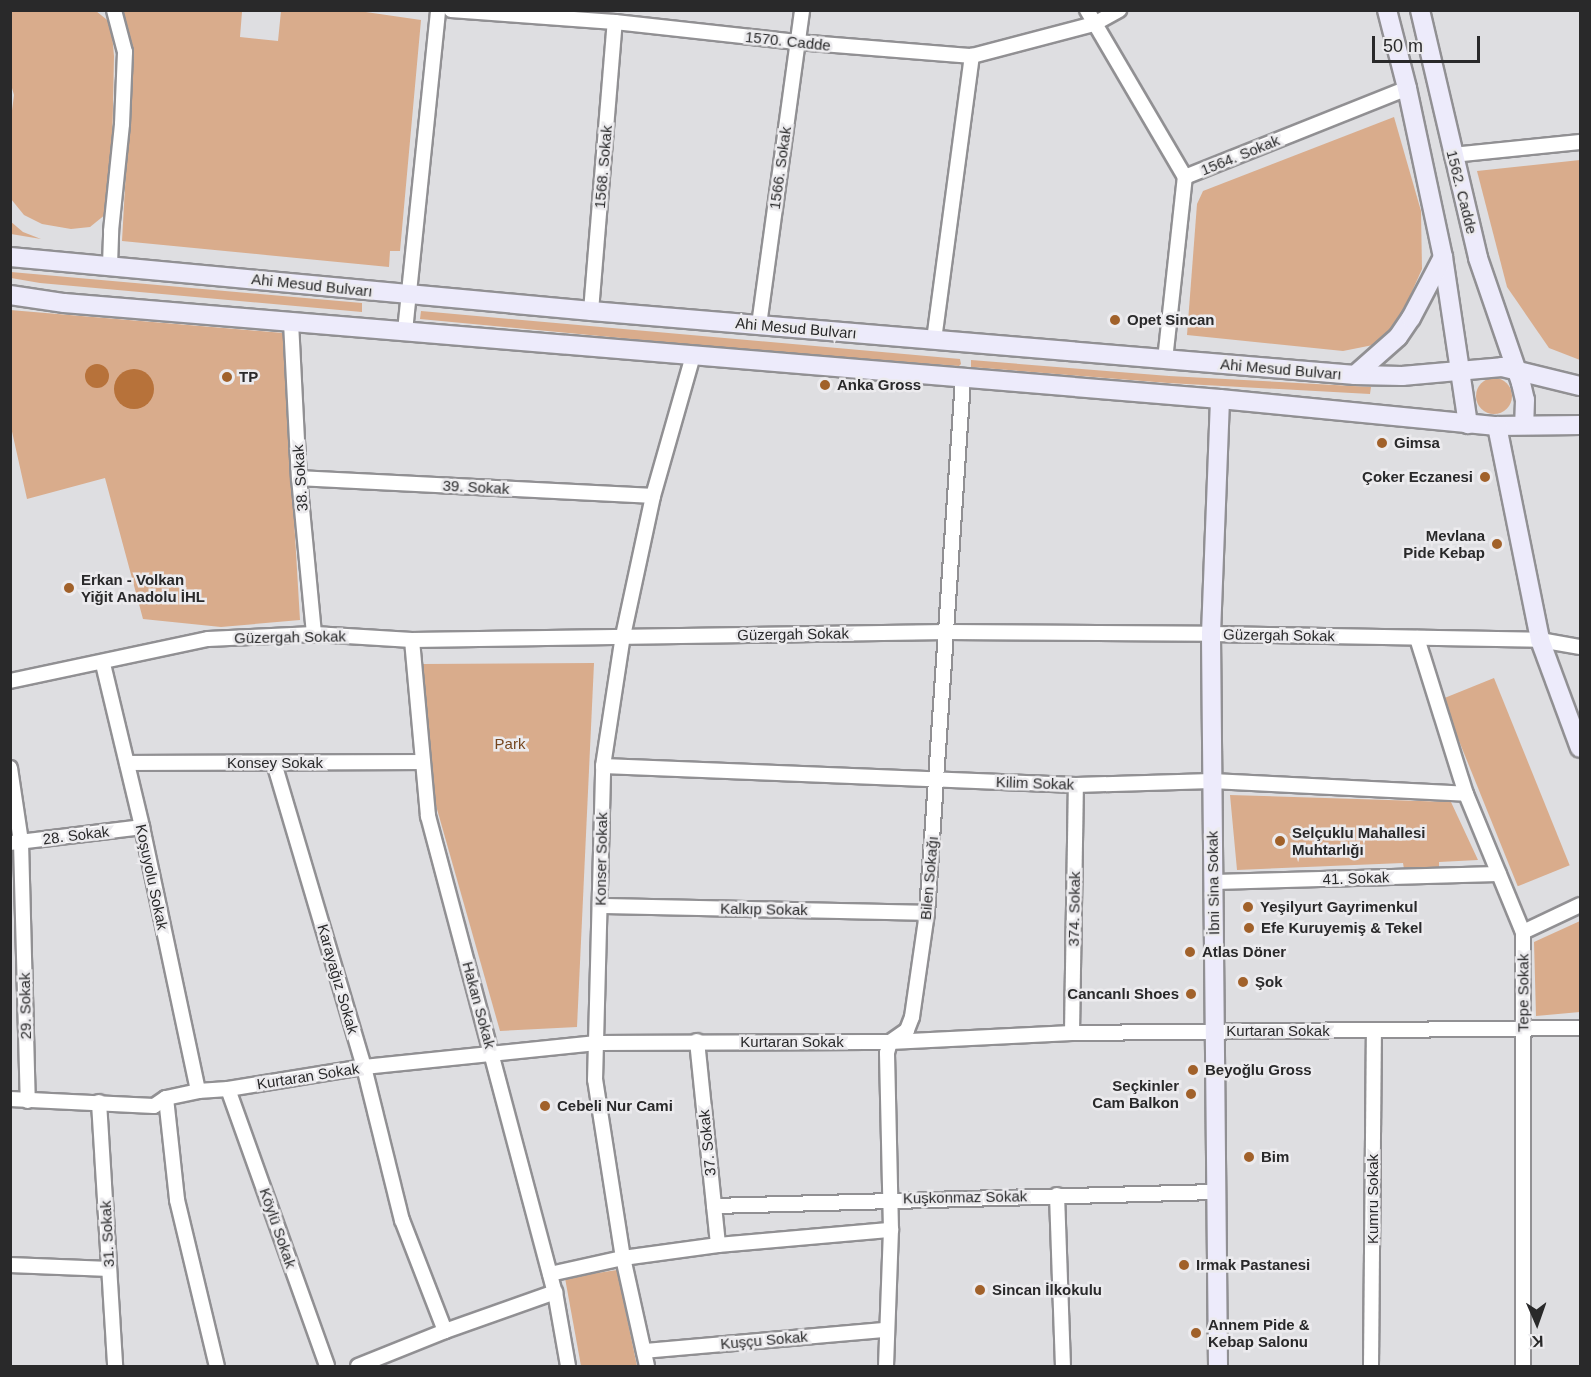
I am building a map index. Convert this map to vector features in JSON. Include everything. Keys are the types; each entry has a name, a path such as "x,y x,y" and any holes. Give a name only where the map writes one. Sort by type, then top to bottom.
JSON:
{"main road":[{"name":"1562. Cadde","path":"1387,10 1407,88 1443,257 1468,424"},
{"name":"1562. Cadde","path":"1420,10 1452,155 1478,258 1517,369 1525,400 1524,426"},
{"name":"Ahi Mesud Bulvarı","path":"10,257 407,295 1355,375 1402,376 1489,367 1517,369 1581,386"},
{"path":"1355,375 1398,337 1412,318 1443,257"},
{"path":"10,295 64,303 1220,399 1468,424 1497,426 1581,424"},
{"name":"İbni Sina Sokak","path":"1218,1366 1211,634 1220,399"},
{"path":"1497,426 1540,640 1581,748"}],"street":[{"path":"110,265 111,231 123,124 125,52 114,10"},
{"path":"405,331 438,10"},
{"name":"1570. Cadde","path":"451,10 615,22 797,42 972,56 1094,24 1119,10"},
{"name":"1566. Sokak","path":"759,325 801,10"},
{"name":"1564. Sokak","path":"1087,10 1185,177 1407,88"},
{"name":"1568. Sokak","path":"591,311 615,22"},
{"path":"934,340 972,56"},
{"path":"1452,155 1581,142"},
{"path":"1165,360 1185,177"},
{"name":"38. Sokak","path":"291,322 299,478 314,634"},
{"name":"Konser Sokak","path":"647,1366 623,1258 595,1080 603,766 623,636 653,496 693,356"},
{"name":"Bilen Sokağı","path":"890,1042 907,1030 912,1017 927,913 963,379"},
{"name":"39. Sokak","path":"299,478 653,496"},
{"name":"Güzergah Sokak","path":"10,681 208,639 314,634 412,640 947,632 1211,634 1540,640 1581,647"},
{"name":"Tepe Sokak","path":"1417,639 1467,795 1523,932 1523,1366"},
{"name":"Hakan Sokak","path":"412,640 428,816 555,1292 568,1366"},
{"name":"Koşuyolu Sokak","path":"103,663 142,827 198,1091"},
{"name":"Konsey Sokak","path":"127,763 423,762"},
{"name":"Karayağız Sokak","path":"274,763 363,1067 402,1220 445,1331"},
{"name":"Kilim Sokak","path":"603,766 1076,785 1212,781 1467,795"},
{"name":"29. Sokak","path":"10,768 16,842 28,1101"},
{"name":"374. Sokak","path":"1072,1033 1076,785"},
{"name":"28. Sokak","path":"16,842 142,827"},
{"name":"41. Sokak","path":"1213,882 1499,874"},
{"path":"1523,932 1581,905"},
{"name":"Kalkıp Sokak","path":"600,906 927,913"},
{"name":"Kurtaran Sokak","path":"10,1099 154,1106 166,1098 198,1091 228,1089 363,1067 597,1043 890,1042 1072,1033 1215,1030 1374,1031 1581,1028"},
{"name":"Kumru Sokak","path":"1371,1366 1374,1031"},
{"name":"37. Sokak","path":"697,1041 718,1245"},
{"path":"886,1366 885,1330 891,1230 887,1053 890,1042"},
{"name":"Köylü Sokak","path":"228,1089 327,1366"},
{"path":"166,1098 177,1200 217,1366"},
{"name":"31. Sokak","path":"99,1102 115,1366"},
{"name":"Kuşkonmaz Sokak","path":"714,1206 891,1199 1216,1192"},
{"path":"1057,1196 1063,1366"},
{"path":"550,1274 623,1258 718,1245 891,1230"},
{"path":"10,1264 109,1269"},
{"path":"358,1366 445,1331 555,1292"},
{"name":"Kuşçu Sokak","path":"644,1351 885,1330"}],"green space":[{"path":"352,10 421,20 400,251 390,251 389,267 122,241 132,61 122,14 124,11 242,12 240,37 278,41 281,11"},
{"path":"10,11 96,11 111,23 114,56 112,153 106,214 90,227 71,229 42,224 24,215 11,199 10,126 14,95 10,81"},
{"path":"1394,117 1421,211 1422,269 1401,316 1378,344 1343,351 1187,335 1197,204 1203,191"},
{"path":"1580,160 1580,360 1549,348 1507,287 1477,171"},
{"path":"10,221 23,232 41,239 11,234"},
{"path":"11,272 362,303 362,312 40,283 11,278"},
{"path":"10,310 283,333 300,620 221,627 143,619 105,478 27,499 11,427"},
{"path":"421,311 960,359 961,364 959,366 737,349 420,319"},
{"path":"971,360 1169,376 1371,387 1370,394 1168,383 971,367"},
{"path":"1494,378 1507,383 1512,396 1507,409 1494,414 1481,409 1476,396 1481,383"},
{"name":"Park","path":"594,663 577,1027 500,1031 435,802 422,664"},
{"path":"1494,678 1570,865 1518,886 1442,699"},
{"path":"1230,795 1451,802 1478,860 1439,862 1439,868 1404,869 1403,863 1237,870"},
{"path":"1580,921 1580,1012 1536,1016 1534,942"},
{"path":"617,1270 637,1366 581,1366 565,1278"}],"shaded area":[{"path":"97,364 102,365 108,371 108,381 102,387 97,388 92,387 86,381 85,376 86,371 92,365"},
{"path":"134,369 142,370 148,375 153,381 153,397 148,403 142,408 134,409 126,408 120,403 115,397 114,389 115,381 120,375 126,370"}],"place":[{"name":"Opet Sincan","path":"1115,320"},
{"name":"TP","path":"227,377"},
{"name":"Anka Gross","path":"825,385"},
{"name":"Gimsa","path":"1382,443"},
{"name":"Çoker Eczanesi","path":"1485,477"},
{"name":"Mevlana Pide Kebap","path":"1497,544"},
{"name":"Erkan - Volkan Yiğit Anadolu İHL","path":"69,588"},
{"name":"Selçuklu Mahallesi Muhtarlığı","path":"1280,841"},
{"name":"Yeşilyurt Gayrimenkul","path":"1248,907"},
{"name":"Efe Kuruyemiş & Tekel","path":"1249,928"},
{"name":"Atlas Döner","path":"1190,952"},
{"name":"Şok","path":"1243,982"},
{"name":"Cancanlı Shoes","path":"1191,994"},
{"name":"Beyoğlu Gross","path":"1193,1070"},
{"name":"Seçkinler Cam Balkon","path":"1191,1094"},
{"name":"Cebeli Nur Cami","path":"545,1106"},
{"name":"Bim","path":"1249,1157"},
{"name":"Irmak Pastanesi","path":"1184,1265"},
{"name":"Sincan İlkokulu","path":"980,1290"},
{"name":"Annem Pide & Kebap Salonu","path":"1196,1333"}]}
